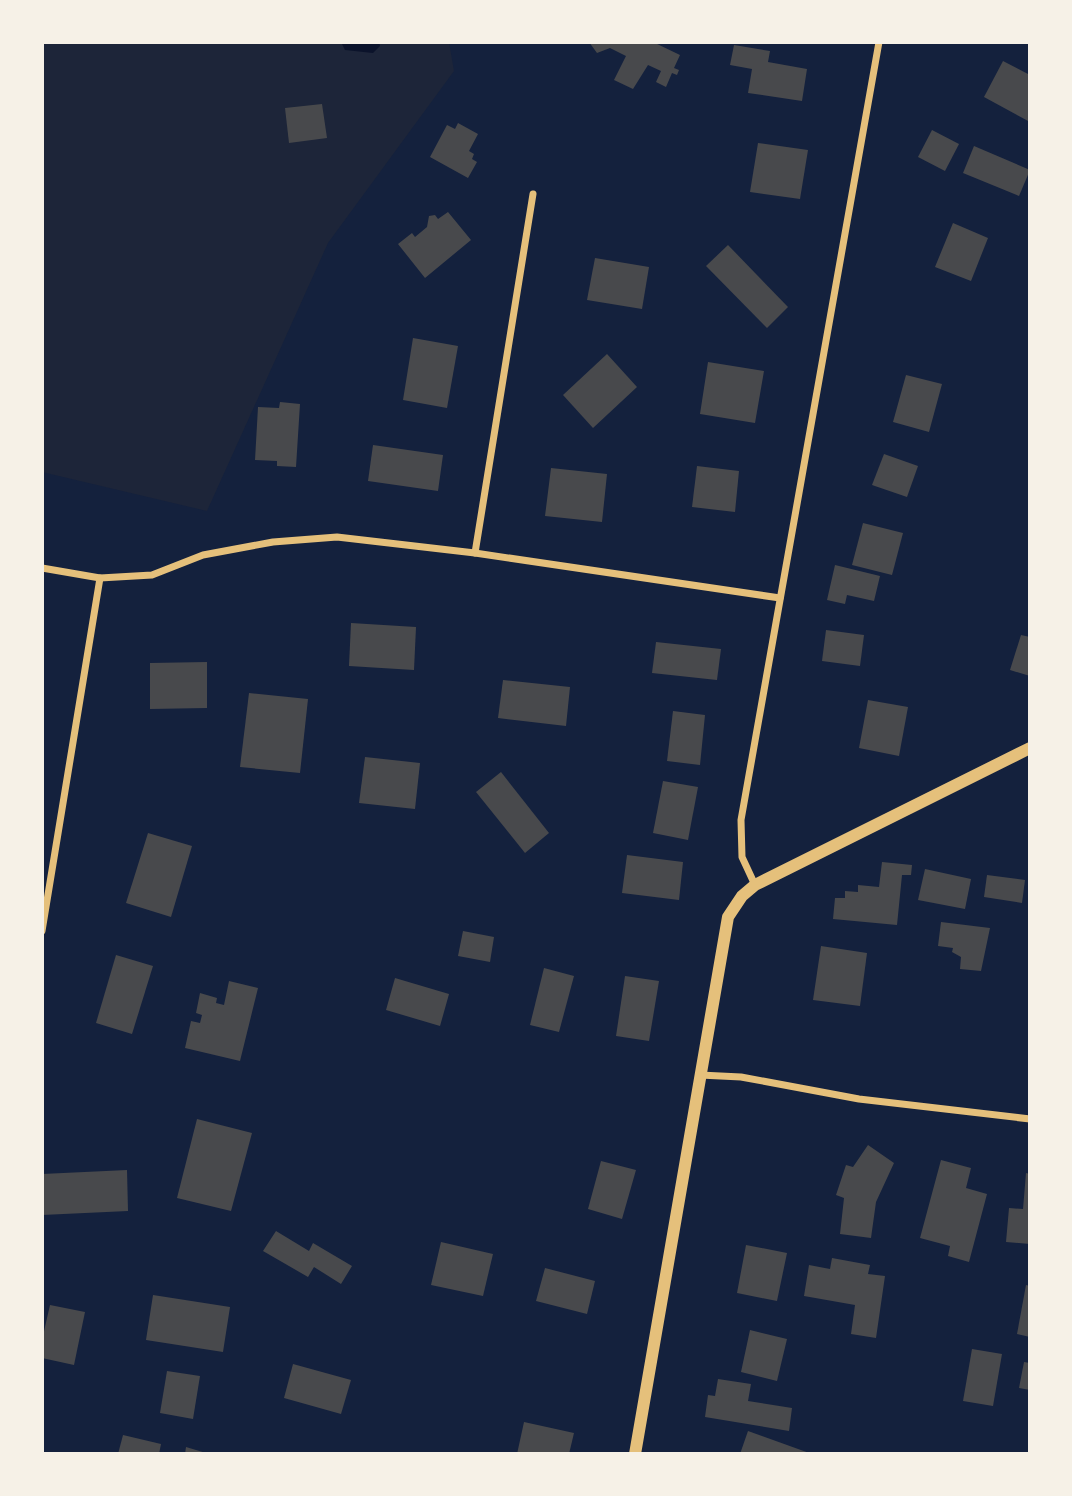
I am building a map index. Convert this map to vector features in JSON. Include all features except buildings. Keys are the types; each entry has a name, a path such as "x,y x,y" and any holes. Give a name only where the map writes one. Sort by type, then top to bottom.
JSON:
{"street":[{"path":"755,885 742,857 741,820 880,42"},
{"path":"475,552 533,194"},
{"path":"42,568 100,578 152,575 203,555 273,542 337,537 475,552 780,598"},
{"path":"42,931 100,578"},
{"path":"635,1454 723,932 735,906 755,885 1030,748"},
{"path":"700,1075 741,1077 859,1099 1030,1119"}],"shaded area":[{"path":"42,42 449,42 454,71 328,243 207,511 42,472"},
{"path":"341,42 379,42 380,46 373,53 345,50"}]}
